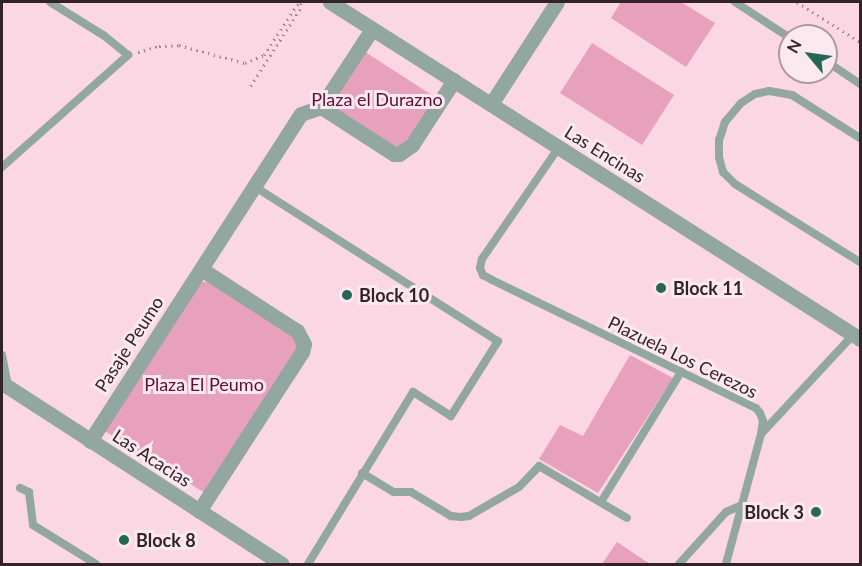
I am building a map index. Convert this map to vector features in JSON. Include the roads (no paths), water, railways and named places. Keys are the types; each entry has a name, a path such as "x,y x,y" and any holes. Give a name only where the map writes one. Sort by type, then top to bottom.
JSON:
{"street":[{"name":"Las Encinas","path":"330,2 857,337"},
{"path":"491,104 557,2"},
{"path":"372,28 321,107 394,154 399,154 412,145 454,80"},
{"name":"Pasaje Peumo","path":"90,441 301,114 321,107"},
{"path":"199,511 302,352 304,344 297,331 201,270"},
{"name":"Las Acacias","path":"5,386 282,564"}],"lane":[{"path":"2,167 128,56 103,35 50,2"},
{"path":"735,2 778,30"},
{"path":"838,70 861,84"},
{"path":"861,138 792,95 769,91 755,94 741,103 725,122 719,140 719,157 723,172 735,184 861,262"},
{"name":"Plazuela Los Cerezos","path":"559,147 482,259 480,268 483,275 756,408 763,421 761,434 726,564"},
{"path":"255,187 498,341 451,416 413,392 362,473 339,517 308,564"},
{"path":"761,434 857,337"},
{"path":"2,355 5,386"},
{"path":"601,502 681,372"},
{"path":"362,473 394,492 411,492 451,516 461,518 470,516 519,487 539,466 627,518"},
{"path":"20,488 29,492 33,525 96,564"},
{"path":"679,564 726,512 742,505"}],"place":[{"name":"Block 11","path":"661,288"},
{"name":"Block 10","path":"347,295"},
{"name":"Block 3","path":"816,512"},
{"name":"Block 8","path":"124,540"}],"park label":[{"name":"Plaza el Durazno","path":"377,99"},
{"name":"Plaza El Peumo","path":"204,384"}]}
